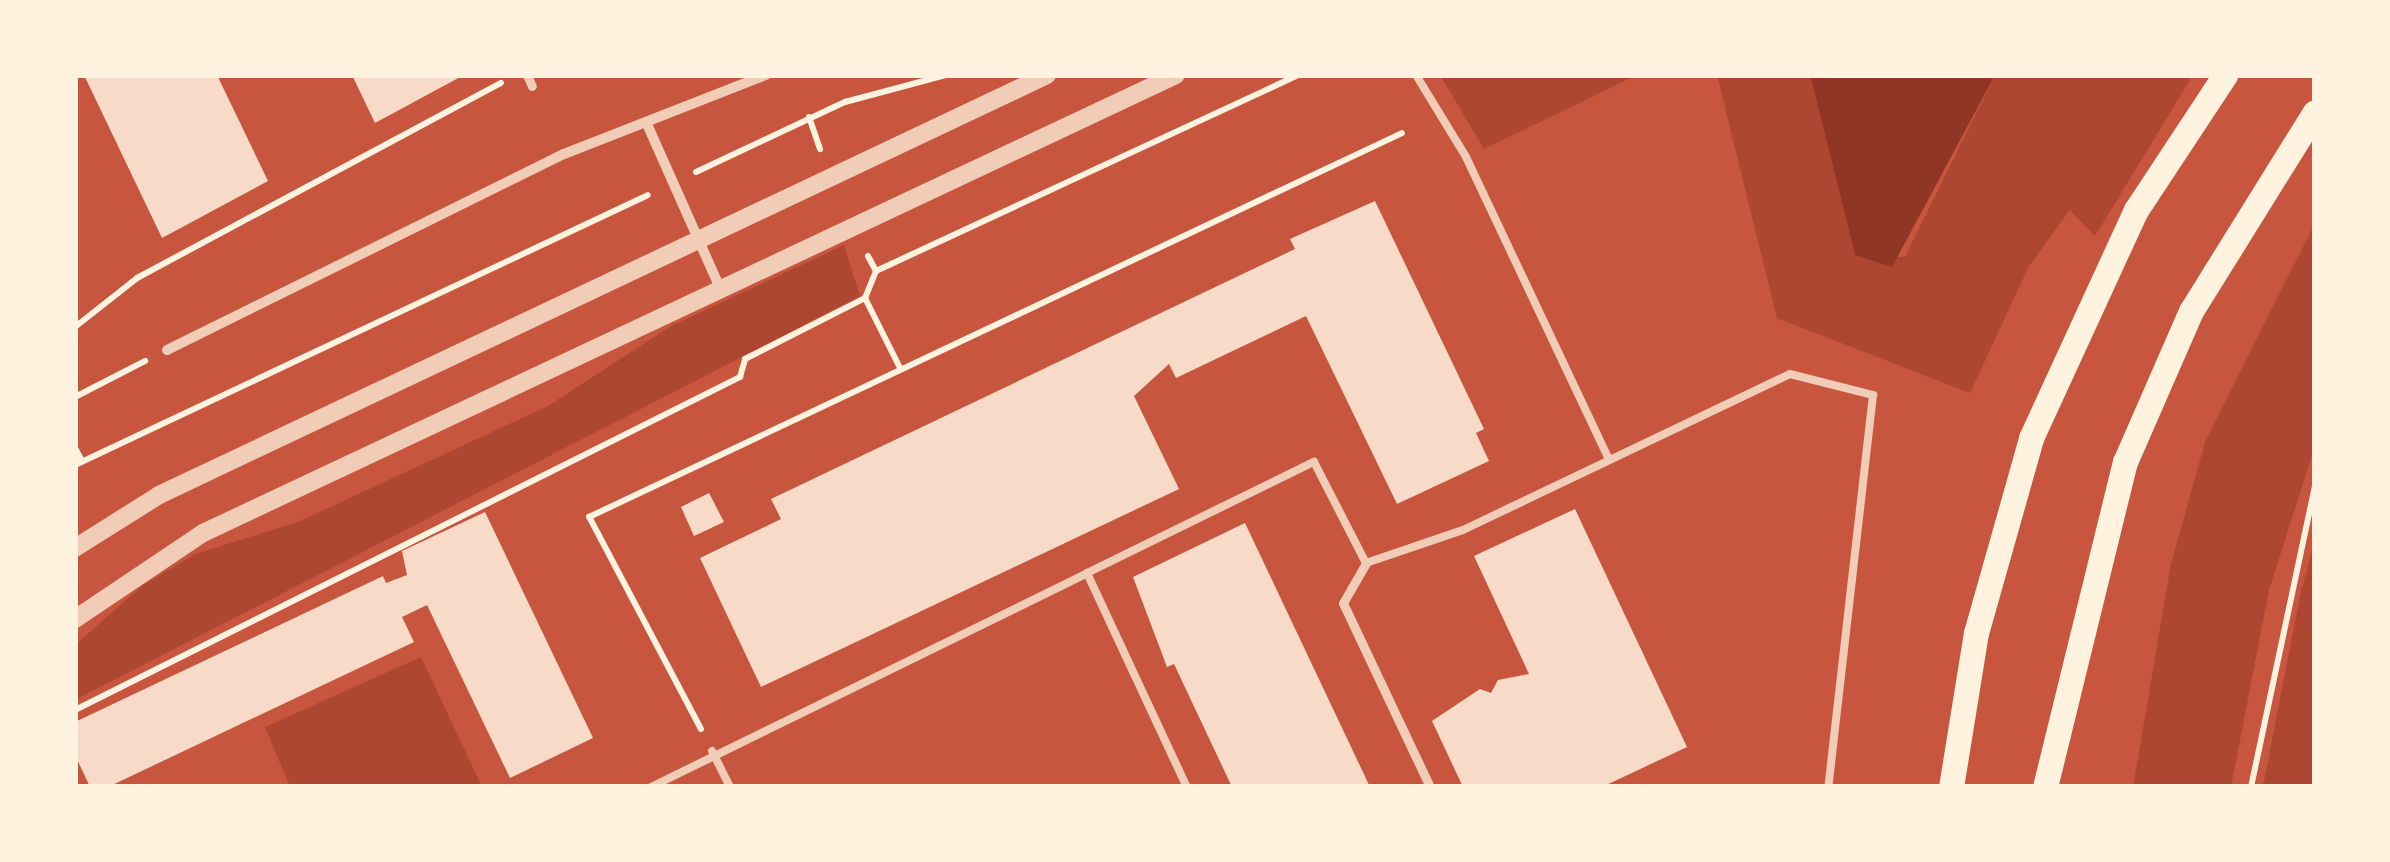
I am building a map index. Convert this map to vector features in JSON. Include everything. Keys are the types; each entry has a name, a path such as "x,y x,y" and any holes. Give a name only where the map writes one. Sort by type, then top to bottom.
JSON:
{"main road":[{"path":"1951,787 1976,632 2032,438 2136,210 2224,75"},
{"path":"2045,787 2125,462 2206,284 2315,112"}],"street":[{"path":"527,75 532,86"},
{"path":"167,350 564,154 766,75"},
{"path":"75,548 159,495 1046,75"},
{"path":"75,619 203,533 1176,75"},
{"path":"647,124 722,291"},
{"path":"1366,564 1343,603 1430,787"}],"lane":[{"path":"1416,75 1466,157 1609,460"},
{"path":"650,787 712,750 1314,462 1366,564 1463,530 1790,374 1873,395 1828,787"},
{"path":"1086,573 1187,787"},
{"path":"712,750 730,787"}],"path":[{"path":"75,327 137,278 515,75"},
{"path":"75,448 78,463 845,102 946,75"},
{"path":"876,272 1299,75"},
{"path":"712,750 589,517 1402,133"},
{"path":"75,710 740,377 745,358 864,298"},
{"path":"75,397 167,350"},
{"path":"2251,787 2315,484"}],"shaded area":[{"path":"1440,75 1637,75 1484,149"},
{"path":"1717,75 1810,75 1855,255 1905,257 1995,75 2193,75 2095,236 2070,210 2029,266 1970,393 1777,318"},
{"path":"1810,75 1995,75 1892,267 1855,255"},
{"path":"2315,223 2315,446 2269,590 2231,787 2133,787 2171,564 2205,442"},
{"path":"844,245 860,296 75,700 75,645 142,586 195,554 298,522 548,406 671,326"},
{"path":"2315,539 2315,787 2263,787 2300,596"},
{"path":"421,657 482,787 290,787 265,727"}],"building":[{"path":"84,75 217,75 268,181 162,238"},
{"path":"352,75 464,75 375,123"},
{"path":"1375,201 1484,429 1476,433 1489,461 1397,504 1306,316 1176,378 1169,364 1134,396 1179,489 761,687 700,558 781,519 771,499 1295,249 1290,239"},
{"path":"709,493 724,522 694,536 681,507"},
{"path":"1575,509 1687,747 1602,787 1463,787 1432,721 1480,689 1491,693 1498,680 1529,674 1474,556"},
{"path":"485,512 593,738 510,778 427,605 402,617 414,642 108,787 90,787 75,755 75,722 383,576 386,583 407,575 402,551"},
{"path":"1245,523 1370,787 1232,787 1174,664 1167,667 1133,577"}]}
